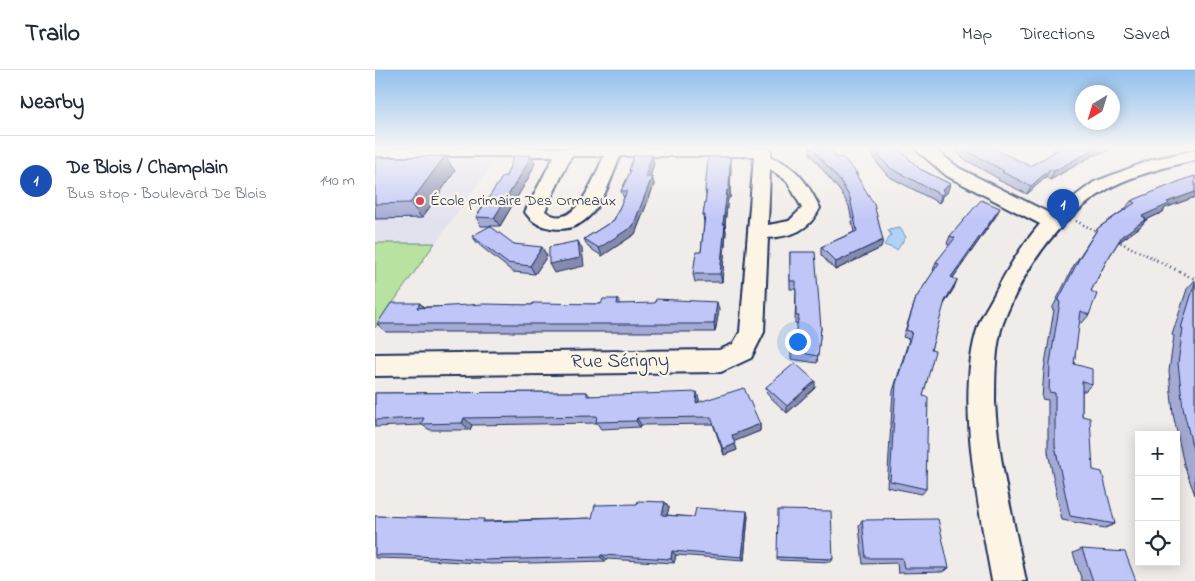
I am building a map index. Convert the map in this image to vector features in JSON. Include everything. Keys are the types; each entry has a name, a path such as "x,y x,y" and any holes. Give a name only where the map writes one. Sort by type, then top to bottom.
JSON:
{"street":[{"path":"554,172 536,205 535,212 542,219 562,224 576,218 587,210 605,172"},
{"name":"Rue Sérigny","path":"375,365 721,361 742,351 752,332 762,172"},
{"path":"758,233 794,228 807,218 811,208 797,181 788,172"},
{"path":"953,172 1058,218"},
{"path":"1009,581 989,481 984,433 982,402 985,355 991,324 1024,257 1058,218 1100,186 1137,172"}],"path":[{"path":"1058,218 1107,236"},
{"path":"1116,240 1195,279"}],"shaded area":[{"name":"École primaire Des Ormeaux","path":"375,172 487,172 435,243 375,243"}],"green space":[{"path":"375,243 435,243 375,328"}],"water":[{"path":"900,228 906,237 897,250 884,245 891,235 888,230"}],"building":[{"path":"375,172 433,172 410,203 375,204"},
{"path":"508,172 523,172 494,218 476,217 503,176 506,176"},
{"path":"630,172 647,172 645,177 652,177 633,226 599,248 584,239 614,220 627,191 621,191"},
{"path":"707,172 730,172 729,190 727,190 723,224 725,224 720,274 693,274 696,252 701,252 705,215 703,215 707,191 705,191"},
{"path":"832,172 857,173 855,173 874,204 883,240 836,262 821,247 857,231 850,198"},
{"path":"897,172 926,172 950,184 942,190 944,192 941,195"},
{"path":"1002,172 1047,172 1031,186"},
{"path":"1195,176 1195,192 1167,202 1169,204 1142,216 1146,219 1122,236 1091,291 1097,294 1089,315 1081,311 1074,364 1092,369 1092,384 1082,381 1082,416 1090,418 1093,470 1102,472 1115,524 1070,516 1055,446 1055,393 1049,392 1050,363 1060,302 1058,301 1080,257 1098,228 1135,203 1131,201"},
{"path":"981,200 1000,208 951,277 957,280 945,301 931,350 935,351 923,396 928,397 926,489 890,481 896,384 912,332 906,330 916,298 939,263 936,262 955,238 950,236"},
{"path":"490,226 514,244 542,247 530,266 507,263 472,236"},
{"path":"578,241 580,258 549,264 549,247"},
{"path":"790,252 815,252 821,328 818,356 791,351 799,316 796,316 796,281 790,281"},
{"path":"1195,283 1195,458 1183,408 1178,363 1183,328 1181,328"},
{"path":"603,299 618,299 617,304 655,303 656,299 717,302 714,324 377,324 391,303 420,303 417,308 484,304 601,304"},
{"path":"795,363 815,381 787,406 766,387"},
{"path":"744,388 760,424 732,435 735,444 723,449 711,417 637,418 636,421 596,422 597,416 464,418 462,423 421,424 424,418 375,420 375,393 587,392 587,396 697,392 696,403"},
{"path":"638,501 665,502 662,515 694,517 696,508 747,511 742,557 672,551 671,559 601,555 600,557 483,560 375,555 375,516 484,519 483,522 592,518 595,505 637,504"},
{"path":"778,510 831,511 833,559 777,557"},
{"path":"938,519 949,568 904,568 902,558 866,558 862,520"},
{"path":"1082,549 1125,552 1136,581 1093,581"}],"place":[{"name":"École primaire Des Ormeaux","path":"420,201"},
{"name":"De Blois / Champlain","path":"1063,230"}]}
